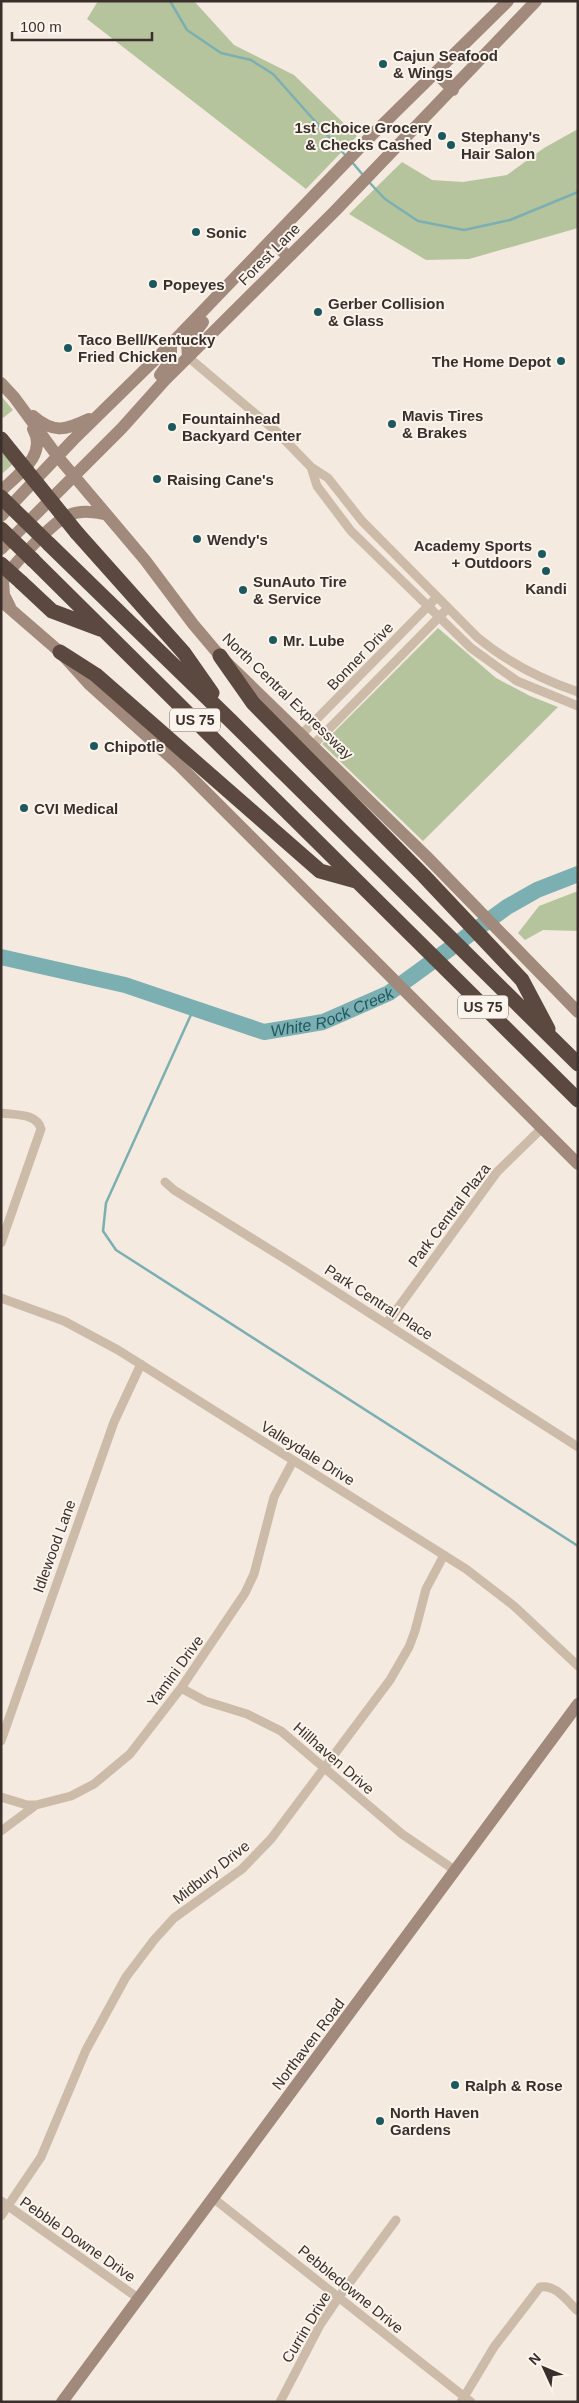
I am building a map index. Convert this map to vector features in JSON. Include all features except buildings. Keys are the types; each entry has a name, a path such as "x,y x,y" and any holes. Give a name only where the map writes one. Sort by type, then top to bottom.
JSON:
{"highway":[{"path":"1,439 78,533 184,653 231,720"},
{"name":"US 75","path":"1,497 231,720 578,1064"},
{"name":"US 75","path":"1,529 578,1100"},
{"path":"1,564 52,611 106,631"},
{"path":"60,652 103,681 320,871 357,882"},
{"path":"220,656 253,703 424,876 522,980 554,1041"}],"main road":[{"name":"Forest Lane","path":"1,516 251,262 371,136 508,1"},
{"name":"Forest Lane","path":"1,549 74,477 188,357 391,154 536,1"},
{"path":"436,73 453,90"},
{"path":"272,240 288,257"},
{"path":"188,357 187,344 194,331 234,291 251,262"},
{"path":"106,444 118,422 130,406 170,365 172,355 171,344"},
{"name":"North Central Expressway","path":"1,383 20,405 74,477 145,560 193,624 220,656 314,745 578,1012"},
{"path":"20,405 47,427 56,429 76,425 95,416 110,404"},
{"path":"1,491 27,465 38,448 37,435 20,405"},
{"path":"14,613 4,595 3,588 3,582 10,569 67,515 84,511 104,514"},
{"path":"1,601 60,652 88,684 179,765 578,1164"},
{"path":"1,608 14,613"},
{"name":"Northaven Road","path":"62,2402 578,1704"}],"street":[{"path":"188,357 277,432 311,467 328,478 362,521 448,608 497,654 522,670 578,692"},
{"path":"311,467 317,486 351,531 439,618 490,664 516,681 578,706"},
{"name":"Bonner Drive","path":"302,734 437,597"},
{"name":"Bonner Drive","path":"314,745 448,608"},
{"path":"558,699 564,687"},
{"path":"1,1113 31,1117 40,1125 40,1134 1,1242"},
{"name":"Park Central Plaza","path":"387,1323 497,1172 541,1129"},
{"name":"Park Central Place","path":"165,1182 174,1190 387,1323 578,1447"},
{"name":"Valleydale Drive","path":"1,1298 64,1322 141,1364 444,1555 514,1606 578,1666"},
{"name":"Idlewood Lane","path":"1,1741 114,1422 141,1364"},
{"name":"Yamini Drive","path":"1,1830 36,1805 71,1796 94,1784 130,1754 181,1688 245,1593 254,1574 274,1498 294,1461"},
{"name":"Midbury Drive","path":"1,2216 5,2204 41,2157 86,2050 126,1977 154,1940 174,1918 242,1869 260,1852 324,1768 400,1664 415,1631 429,1582 444,1555"},
{"name":"Hillhaven Drive","path":"181,1688 205,1701 247,1714 281,1731 402,1834 456,1871"},
{"path":"1,1797 27,1805 36,1805"},
{"name":"Pebbledowne Drive","path":"213,2198 466,2400"},
{"name":"Pebble Downe Drive","path":"5,2204 138,2298"},
{"name":"Currin Drive","path":"280,2402 311,2341 339,2297 396,2220"},
{"path":"466,2400 494,2348 540,2287 547,2286 555,2289 578,2311"}],"green space":[{"path":"98,1 194,1 234,45 294,75 357,136 306,189 87,19"},
{"path":"578,129 578,228 469,259 426,260 349,214 402,162 432,180 463,182 507,175 544,148"},
{"path":"1,396 13,410 3,418 1,416"},
{"path":"1,447 14,463 3,473 1,471"},
{"path":"438,628 496,678 530,696 558,707 423,841 322,744"},
{"path":"578,891 578,931 543,930 525,940 518,933 539,906"}],"waterway":[{"path":"170,1 187,30 221,53 251,60 273,74 346,156"},
{"path":"352,162 363,175"},
{"path":"368,181 385,199 418,221 464,230 510,220 578,192"},
{"name":"White Rock Creek","path":"1,957 125,985 264,1032 323,1022 389,993 507,907 537,890 578,874"},
{"path":"194,1008 106,1203 103,1231 116,1250 578,1546"}],"place":[{"name":"Cajun Seafood & Wings","path":"383,64"},
{"name":"1st Choice Grocery & Checks Cashed","path":"442,136"},
{"name":"Stephany's Hair Salon","path":"451,145"},
{"name":"Sonic","path":"196,232"},
{"name":"Popeyes","path":"153,284"},
{"name":"Gerber Collision & Glass","path":"318,312"},
{"name":"Taco Bell/Kentucky Fried Chicken","path":"68,348"},
{"name":"The Home Depot","path":"561,361"},
{"name":"Mavis Tires & Brakes","path":"392,424"},
{"name":"Fountainhead Backyard Center","path":"172,427"},
{"name":"Raising Cane's","path":"157,479"},
{"name":"Wendy's","path":"197,539"},
{"name":"Academy Sports + Outdoors","path":"542,554"},
{"name":"Kandi","path":"546,571"},
{"name":"SunAuto Tire & Service","path":"243,590"},
{"name":"Mr. Lube","path":"273,640"},
{"name":"Chipotle","path":"94,746"},
{"name":"CVI Medical","path":"24,808"},
{"name":"Ralph & Rose","path":"455,2085"},
{"name":"North Haven Gardens","path":"380,2121"}]}
